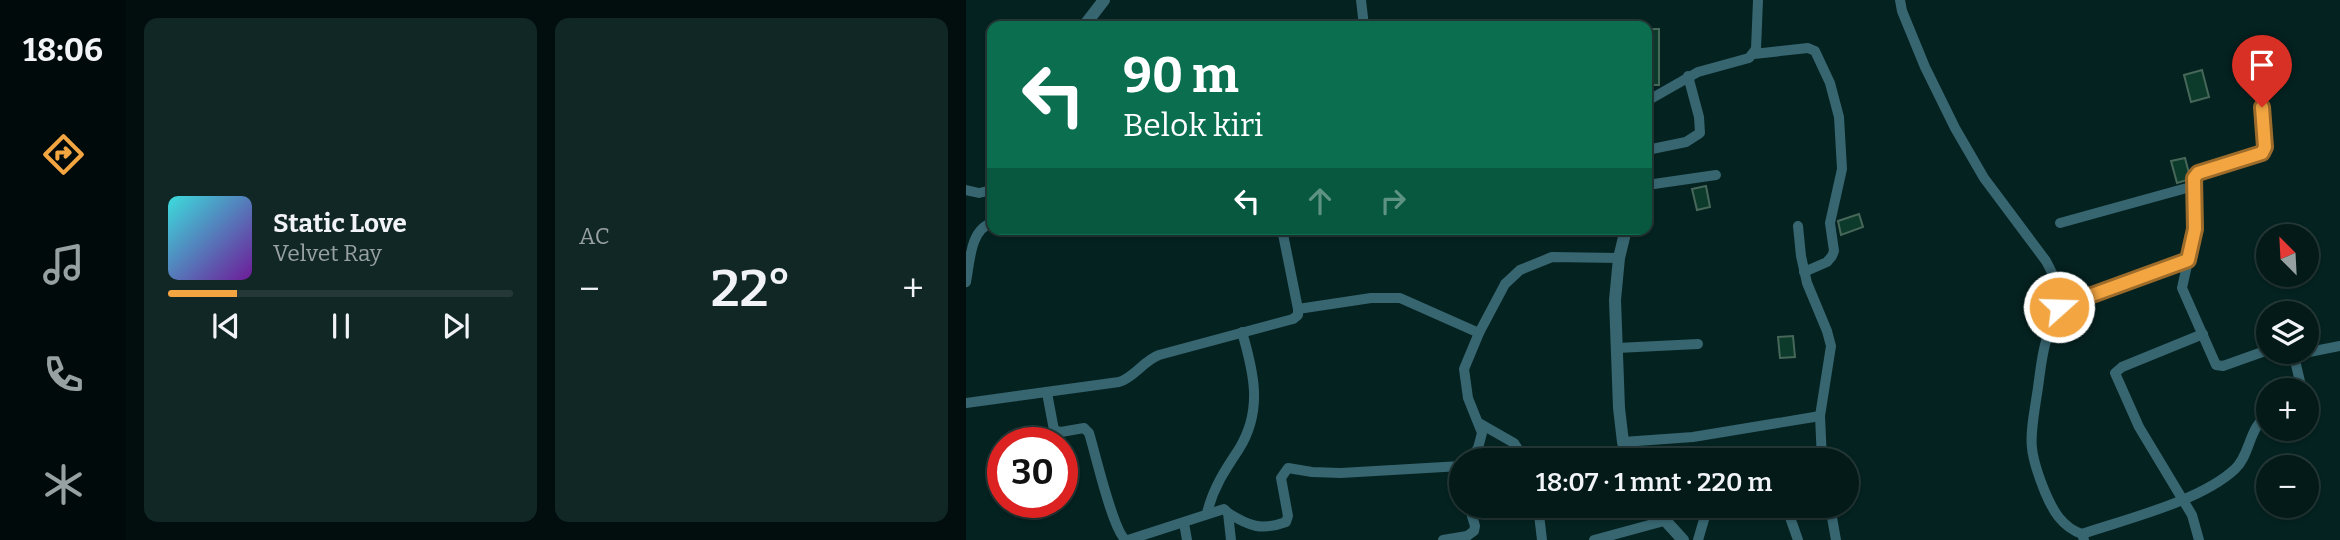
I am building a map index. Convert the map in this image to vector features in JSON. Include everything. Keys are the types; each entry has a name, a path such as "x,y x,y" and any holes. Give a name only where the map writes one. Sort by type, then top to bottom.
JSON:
{"street":[{"path":"1088,21 1104,0"},
{"path":"1361,0 1363,21"},
{"path":"1754,54 1758,34 1758,0"},
{"path":"1900,0 1925,67 1955,128 1984,178 2054,275 2059,307 2040,364 2030,445 2034,465 2060,520 2083,537 2184,500 2239,466 2256,428"},
{"path":"1652,98 1688,76 1746,60 1754,54 1808,48 1815,51 1830,83 1839,117 1842,169 1830,223 1834,251 1827,262 1804,272"},
{"path":"1652,149 1686,142 1700,133 1699,117 1688,76"},
{"path":"2256,354 2220,366 2215,362 2182,288 2195,229 2194,178 2198,173 2264,151 2262,107"},
{"path":"1652,184 1716,174"},
{"path":"2060,223 2194,186"},
{"path":"966,190 979,193 987,191"},
{"path":"966,282 976,236 987,226"},
{"path":"1798,226 1804,272 1831,346 1820,416 1821,448"},
{"path":"966,403 1125,380 1153,357 1293,319 1298,315 1298,309 1283,235"},
{"path":"1625,235 1619,258 1615,300 1619,408 1625,448"},
{"path":"1477,448 1482,440 1482,433 1468,398 1464,369 1479,333 1505,284 1520,270 1552,257 1619,258"},
{"path":"2059,307 2188,260"},
{"path":"1298,309 1371,298 1399,298 1479,333"},
{"path":"1207,513 1211,497 1241,445 1254,411 1255,382 1242,332"},
{"path":"2199,540 2192,515 2139,426 2115,373 2122,367 2203,334"},
{"path":"1617,348 1698,344"},
{"path":"2319,349 2340,346"},
{"path":"1047,393 1054,430 1062,432 1084,428 1089,433 1114,521 1126,540 1224,509 1251,526 1271,526 1286,522 1288,516 1282,478 1288,468 1341,473 1449,467"},
{"path":"1623,442 1693,437 1820,416"},
{"path":"1479,423 1514,443 1517,448"},
{"path":"1228,513 1231,540"},
{"path":"1443,540 1467,536 1474,531 1473,518"},
{"path":"1539,518 1542,540"},
{"path":"1662,518 1683,540"},
{"path":"1698,540 1704,518"},
{"path":"1790,518 1798,540"},
{"path":"1832,518 1836,540"},
{"path":"1594,540 1664,521"},
{"path":"1184,523 1187,540"}],"building":[{"path":"1652,29 1659,29 1659,85 1652,85"},
{"path":"2202,70 2209,97 2191,102 2184,75"},
{"path":"2185,158 2189,173 2187,180 2177,183 2171,161"},
{"path":"1706,186 1710,207 1697,210 1692,189"},
{"path":"1859,214 1863,227 1841,235 1838,221"},
{"path":"1793,336 1795,357 1780,358 1778,337"}],"route":[{"path":"2059,307 2188,260 2195,229 2194,178 2198,173 2264,151 2262,107"}]}
